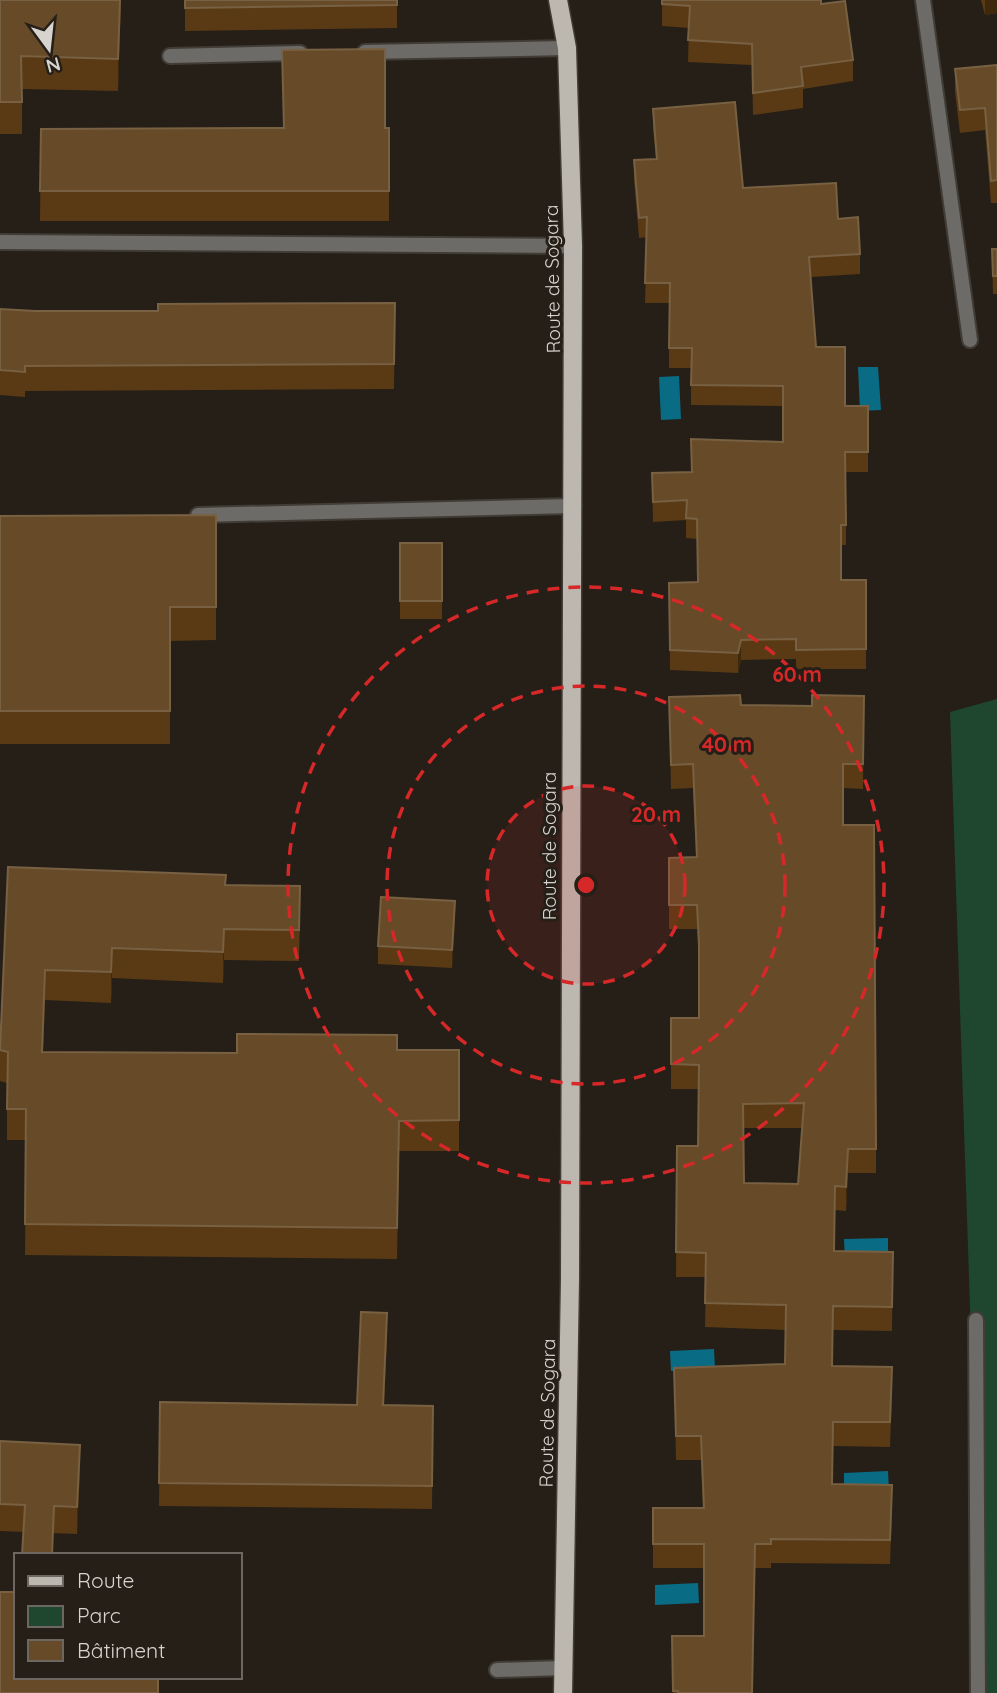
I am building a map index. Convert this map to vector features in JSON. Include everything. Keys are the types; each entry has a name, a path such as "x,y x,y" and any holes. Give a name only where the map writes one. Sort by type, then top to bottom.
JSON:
{"main road":[{"name":"Route de Sogara","path":"558,0 567,48 573,246 574,506 570,806 570,1279 562,1693"}],"street":[{"path":"923,0 970,340"},
{"path":"348,52 567,48"},
{"path":"170,56 321,53"},
{"path":"0,242 573,246"},
{"path":"178,516 574,506"},
{"path":"976,1320 978,1693"},
{"path":"497,1670 563,1668"}],"green space":[{"path":"997,699 997,1693 983,1693 950,712"}],"water":[{"path":"858,367 878,367 881,410 860,411"},
{"path":"679,376 681,419 661,420 659,377"},
{"path":"888,1238 888,1258 845,1260 844,1239"},
{"path":"714,1349 715,1369 671,1371 670,1351"},
{"path":"888,1471 889,1492 844,1493 844,1473"},
{"path":"698,1583 699,1603 655,1605 655,1585"}],"building":[{"path":"0,0 120,0 118,59 21,56 22,102 0,102"},
{"path":"185,0 397,0 397,5 185,8"},
{"path":"662,0 821,0 821,4 845,1 853,60 801,67 803,86 753,93 752,44 688,40 690,6 662,4"},
{"path":"385,49 385,128 389,128 389,191 40,191 41,129 284,128 282,50"},
{"path":"997,65 997,180 991,181 985,108 960,110 955,69"},
{"path":"735,102 743,188 836,183 838,219 858,217 860,254 809,257 816,347 845,347 845,406 868,406 868,452 845,452 846,525 841,525 841,580 866,580 866,649 796,650 796,639 741,640 738,653 670,650 669,583 698,582 697,519 686,518 687,500 653,502 652,473 692,472 691,439 783,442 783,386 691,385 692,348 669,348 670,283 645,283 647,217 639,218 634,160 657,159 653,109"},
{"path":"992,249 997,249 997,276 993,276"},
{"path":"395,303 394,364 25,366 25,372 0,370 0,309 158,311 158,304"},
{"path":"216,515 216,607 170,607 170,711 0,711 0,516"},
{"path":"400,543 442,543 442,601 400,601"},
{"path":"740,695 741,705 812,706 812,695 864,696 863,764 843,764 843,825 874,825 876,1149 848,1149 846,1187 835,1186 834,1251 893,1252 892,1307 833,1306 832,1366 892,1367 890,1422 833,1422 832,1484 892,1485 890,1540 771,1539 771,1544 755,1544 752,1693 673,1691 672,1636 704,1636 704,1544 653,1544 653,1508 704,1508 701,1436 676,1436 674,1368 785,1364 786,1305 705,1303 706,1253 676,1252 677,1146 698,1146 699,1065 671,1064 671,1018 699,1018 699,943 697,905 669,905 669,858 697,857 693,764 671,765 669,697","holes":["804,1103 798,1184 744,1183 743,1104"]},
{"path":"8,867 226,875 225,885 300,886 299,930 224,929 223,952 112,948 111,972 45,970 42,1052 237,1053 237,1034 397,1035 397,1050 459,1050 459,1120 399,1121 397,1228 25,1224 26,1109 7,1109 8,1052 0,1050"},
{"path":"381,897 455,901 452,950 378,946"},
{"path":"361,1312 387,1313 383,1405 433,1406 432,1486 159,1483 160,1402 357,1405"},
{"path":"0,1441 80,1445 77,1507 54,1506 52,1553 22,1553 25,1505 0,1504"},
{"path":"0,1592 14,1592 14,1679 158,1679 158,1693 0,1693"}]}
